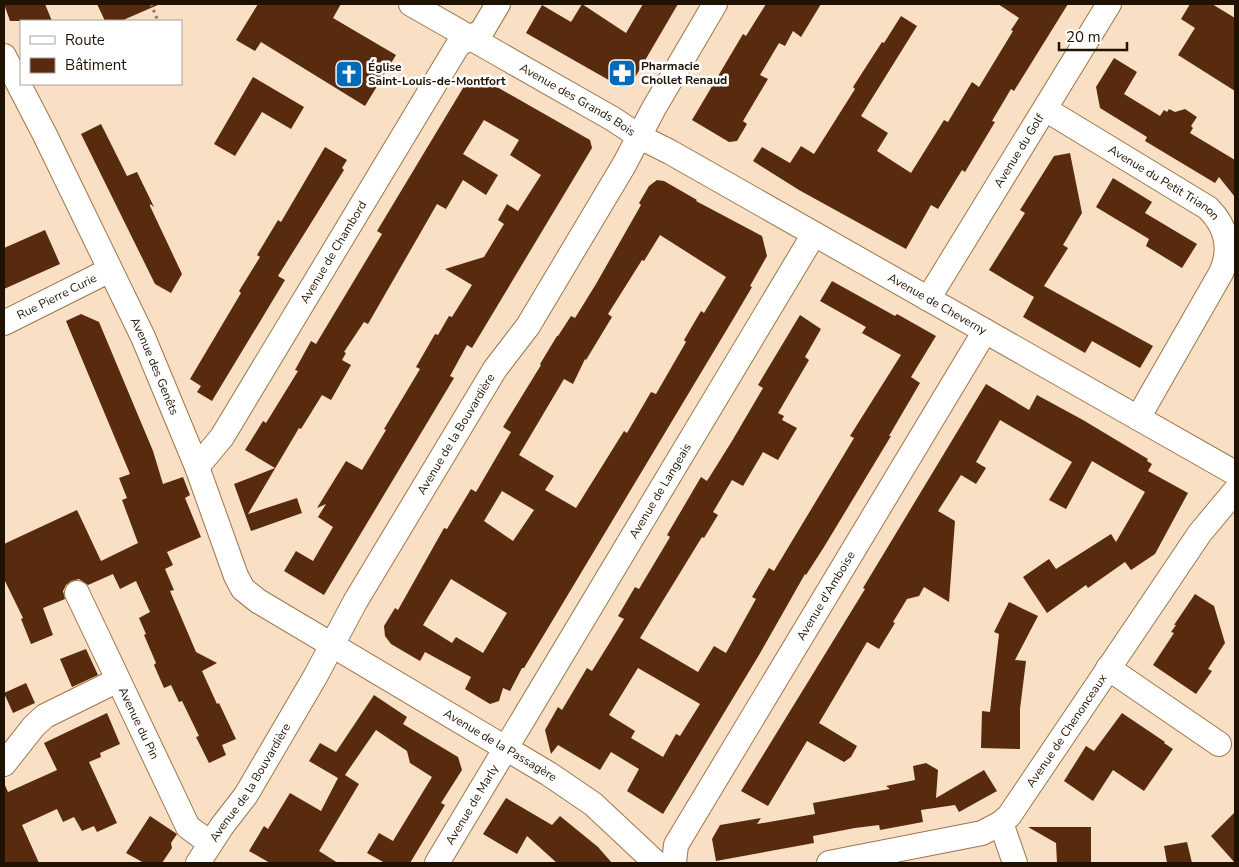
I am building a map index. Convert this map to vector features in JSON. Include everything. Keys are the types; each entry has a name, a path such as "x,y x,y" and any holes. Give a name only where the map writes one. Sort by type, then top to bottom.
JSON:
{"street":[{"name":"Avenue des Grands Bois","path":"410,4 613,119 640,137"},
{"name":"Avenue de Chambord","path":"197,467 222,437 458,45 482,31 498,4"},
{"name":"Avenue de la Bouvardière","path":"198,863 210,843 246,795 331,645 495,369 528,326 640,137 654,108 715,4"},
{"name":"Avenue du Golf","path":"928,299 1110,4"},
{"name":"Avenue des Genêts","path":"4,56 45,135 143,337 197,467 236,576 243,589 258,601 331,645"},
{"name":"Avenue du Petit Trianon","path":"1045,108 1208,208 1219,221 1227,241 1227,256 1221,273 1138,418"},
{"name":"Avenue de Cheverny","path":"640,137 670,152 1235,473"},
{"name":"Avenue de Langeais","path":"506,748 814,234"},
{"name":"Rue Pierre Curie","path":"4,323 110,270"},
{"name":"Avenue d'Amboise","path":"674,863 676,845 985,331"},
{"name":"Avenue de Chenonceaux","path":"829,863 982,833 1001,823 1016,808 1200,533 1235,491"},
{"name":"Avenue du Pin","path":"77,594 188,827 210,843"},
{"name":"Avenue de la Passagère","path":"331,645 555,778 593,804 656,863"},
{"path":"1108,668 1219,744"},
{"path":"4,764 34,726 45,716 118,680"},
{"name":"Avenue de Marly","path":"438,863 506,748"},
{"path":"1001,823 1015,863"}],"path":[{"path":"151,4 158,20"}],"building":[{"path":"4,4 45,4 52,20 20,20 10,21"},
{"path":"97,4 160,4 123,20 105,20"},
{"name":"Église Saint-Louis-de-Montfort","path":"258,4 341,4 333,18 396,55 365,106 261,42 255,51 236,40"},
{"path":"582,4 626,33 643,4 678,4 630,86 621,87 526,33 542,5 571,22"},
{"path":"766,4 821,4 801,37 793,31 785,46 779,43 760,75 768,79 743,121 747,124 737,141 729,142 692,120 743,34 746,36"},
{"path":"998,4 1068,4 1014,91 1011,89 992,121 995,122 965,172 962,170 938,209 931,205 906,249 799,190 753,161 762,147 790,163 801,146 814,154 855,89 853,87 901,16 917,26 861,116 888,133 877,151 911,173 944,120 948,122 972,82 979,87 1013,31 1011,30 1019,18"},
{"path":"1190,4 1212,4 1235,18 1235,91 1178,55 1195,28 1181,19"},
{"path":"1114,58 1137,72 1124,94 1160,116 1164,110 1167,112 1169,109 1175,112 1185,109 1197,117 1191,126 1193,128 1190,133 1235,160 1235,197 1219,177 1215,183 1145,141 1147,137 1100,108 1096,87"},
{"path":"253,77 304,107 291,129 262,112 235,156 214,144"},
{"path":"483,79 590,140 592,148 472,348 467,345 450,376 454,378 324,595 284,571 296,551 313,561 333,527 318,517 326,504 317,508 346,461 362,470 420,369 416,367 435,334 438,335 449,316 452,317 472,285 445,269 484,257 504,224 498,220 507,204 518,211 541,175 510,155 519,140 484,120 463,154 498,175 486,195 463,180 446,209 437,204 368,324 364,322 344,352 346,353 342,360 351,365 331,400 322,395 301,429 299,428 248,514 297,498 302,513 251,531 234,484 275,468 245,450 263,421 266,423 298,371 295,370 311,341 316,344 382,234 377,231 466,83"},
{"path":"101,124 127,176 137,172 154,207 150,204 150,206 182,274 171,293 155,284 81,134"},
{"path":"325,147 347,160 342,168 344,170 278,276 285,280 212,401 197,392 201,386 190,379 241,293 239,291 260,257 257,255 278,220 281,222"},
{"path":"1070,153 1082,213 1063,245 1068,248 1044,286 1153,346 1140,368 1092,341 1085,353 1023,317 1034,297 989,270 1025,213 1020,210 1054,156"},
{"path":"1113,178 1152,202 1145,213 1197,244 1182,268 1146,246 1149,239 1096,207"},
{"path":"657,180 664,181 696,201 762,236 767,256 735,316 524,668 522,668 510,691 503,688 499,701 490,704 465,689 471,677 425,652 420,661 391,644 385,636 384,626 395,608 398,610 444,528 447,529 471,489 476,492 511,432 503,427 557,336 571,316 575,318 596,284 641,205 639,203 649,186","holes":["660,235 726,277 704,313 701,311 684,340 686,342 656,394 651,392 627,433 624,431 576,508 545,490 554,476 519,455 564,379 573,384 585,359 612,317 608,314","502,491 534,510 513,541 484,521","451,579 507,613 483,653 456,637 452,643 423,625"]},
{"path":"45,230 60,264 4,289 4,248"},
{"path":"832,281 936,336 911,377 920,383 889,436 891,436 824,547 805,574 759,655 663,814 627,791 639,769 611,752 600,770 558,745 551,754 545,730 558,707 562,710 587,668 592,671 610,642 624,619 618,616 635,587 639,589 670,537 667,535 701,477 707,481 732,441 763,388 758,385 800,315 821,329 805,357 809,360 778,413 784,416 782,420 797,428 778,460 763,452 743,486 732,480 713,512 718,515 704,538 702,537 640,638 698,672 714,646 726,653 756,599 752,597 769,568 774,571 854,438 850,436 901,355 862,333 866,327 820,301","holes":["638,668 700,704 680,736 676,734 663,757 631,738 635,731 609,715"]},
{"path":"81,314 99,322 153,451 163,484 183,477 190,495 185,498 201,537 167,552 173,565 165,569 174,590 170,591 196,652 217,663 202,671 236,739 222,745 226,755 209,763 196,737 199,736 182,701 179,702 171,685 164,688 154,665 156,663 139,618 150,612 136,581 120,589 113,574 88,585 79,579 71,581 63,591 65,599 43,608 53,635 31,644 21,619 23,618 4,579 4,544 77,510 101,561 138,543 122,500 127,498 119,478 130,474 66,321"},
{"path":"986,384 1029,410 1037,395 1148,459 1147,461 1152,464 1148,471 1188,493 1155,554 1131,570 1125,562 1088,588 1086,585 1047,613 1023,577 1049,559 1056,569 1111,534 1116,542 1145,492 1092,461 1066,509 1049,500 1072,462 1000,420 976,462 986,468 976,484 961,475 938,511 955,521 949,602 924,587 919,596 907,599 879,649 867,642 819,723 857,746 851,757 844,762 807,741 768,806 741,791 865,589 863,588"},
{"path":"1195,594 1214,606 1225,643 1208,669 1212,671 1196,694 1153,665 1174,633 1171,632 1176,625 1174,625"},
{"path":"1009,602 1038,616 1015,660 1026,661 1020,709 1020,749 981,748 982,711 990,712 999,634 994,632"},
{"path":"86,649 98,675 72,687 60,659"},
{"path":"26,683 35,703 13,713 4,693"},
{"path":"374,695 407,717 403,724 458,757 462,770 441,803 445,805 410,863 385,863 367,853 379,833 393,841 432,777 410,763 407,751 376,730 345,775 359,784 319,851 338,863 270,863 249,851 264,826 268,829 290,793 321,811 338,778 309,761 320,743 336,752"},
{"path":"107,713 120,744 100,753 101,757 89,762 117,823 97,832 94,826 82,831 74,817 63,822 57,809 22,825 39,863 4,863 4,783 8,792 57,770 44,743"},
{"path":"1122,713 1173,749 1144,791 1113,770 1093,801 1064,781 1086,746 1094,751"},
{"path":"926,763 938,770 936,798 984,770 997,791 959,812 955,805 921,810 923,822 880,830 879,825 855,828 813,836 814,843 716,861 712,839 720,825 761,818 757,824 815,814 813,803 890,789 886,786 915,780 913,766"},
{"path":"506,798 552,825 560,816 598,847 612,863 557,863 527,836 517,854 483,834"},
{"path":"1235,812 1235,863 1211,836"},
{"path":"150,816 177,834 171,843 172,848 162,863 144,863 126,853"},
{"path":"1028,827 1091,827 1091,863 1057,863 1056,843"},
{"path":"1187,842 1192,863 1167,863 1164,846"}],"place":[{"name":"Pharmacie Chollet Renaud","path":"622,73"},
{"name":"Église Saint-Louis-de-Montfort","path":"349,74"}]}
